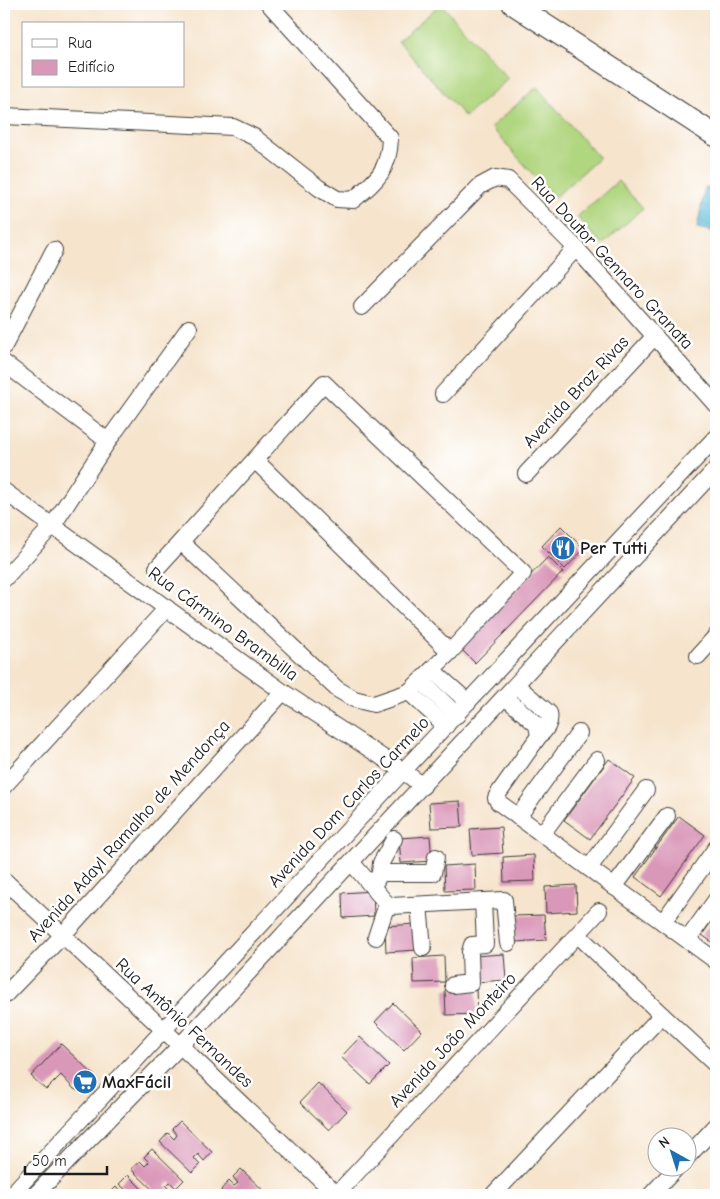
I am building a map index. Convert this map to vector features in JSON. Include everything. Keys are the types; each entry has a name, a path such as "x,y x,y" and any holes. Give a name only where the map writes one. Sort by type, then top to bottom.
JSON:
{"main road":[{"path":"513,4 716,136"},
{"path":"539,4 716,119"}],"street":[{"path":"4,116 233,127 254,137 336,199 353,200 385,169 390,153 390,138 269,4"},
{"name":"Rua Doutor Gennaro Granata","path":"362,306 480,186 495,178 508,180 576,248 716,405"},
{"path":"443,394 576,248"},
{"path":"4,346 54,250"},
{"path":"4,579 52,525 108,441 189,328"},
{"name":"Avenida Braz Rivas","path":"526,474 654,337"},
{"path":"4,363 108,441"},
{"path":"157,568 324,383 523,574 450,652 420,681 374,704 354,699 336,689 181,542"},
{"name":"Avenida Dom Carlos Carmelo","path":"11,1195 271,916 403,771 716,437"},
{"path":"255,460 450,652"},
{"path":"35,1195 180,1046 716,469"},
{"name":"Rua Cármino Brambilla","path":"4,491 284,692 423,786"},
{"path":"600,562 616,577"},
{"path":"4,786 167,608"},
{"path":"698,656 716,636"},
{"path":"420,681 468,702"},
{"path":"420,681 452,720"},
{"path":"516,685 549,713 549,724 496,798 498,802 716,961"},
{"name":"Avenida Adayl Ramalho de Mendonça","path":"4,996 62,936 284,692"},
{"path":"505,697 537,726 539,736"},
{"path":"518,816 579,733"},
{"path":"542,834 597,760"},
{"path":"589,868 646,790"},
{"path":"614,887 667,816"},
{"path":"377,881 381,863 394,840"},
{"path":"663,922 716,848"},
{"path":"377,881 433,874 436,857"},
{"path":"352,862 377,881 387,904 376,937"},
{"name":"Rua Antônio Fernandes","path":"4,880 165,1030 336,1195"},
{"path":"387,904 391,906 504,900 508,943"},
{"path":"688,939 716,900"},
{"path":"453,985 471,983 470,952 472,945 485,944 483,901"},
{"path":"419,905 423,948"},
{"name":"Avenida João Monteiro","path":"336,1195 599,911"},
{"path":"271,916 288,930"},
{"path":"578,935 716,1065"},
{"path":"493,1195 662,1015"},
{"path":"698,1145 716,1126"},
{"path":"651,1195 669,1176"}],"green space":[{"path":"441,4 508,79 465,117 398,41"},
{"path":"537,87 599,158 554,198 491,127"},
{"path":"618,181 643,208 602,245 577,217"}],"water":[{"path":"705,187 716,190 716,232 697,228"}],"building":[{"name":"Per Tutti","path":"561,526 584,549 565,569 542,546"},
{"path":"548,557 563,572 475,663 460,648"},
{"path":"609,759 635,778 590,839 564,820"},
{"path":"460,801 462,827 431,828 429,803"},
{"path":"679,816 705,835 661,896 635,877"},
{"path":"501,827 503,853 472,855 470,829"},
{"path":"430,836 432,861 401,863 399,838"},
{"path":"534,855 535,881 504,882 503,857"},
{"path":"475,864 476,890 445,891 444,866"},
{"path":"576,885 577,911 546,913 545,887"},
{"path":"373,891 374,916 343,918 342,893"},
{"path":"544,915 546,940 515,942 513,916"},
{"path":"716,915 716,945 702,935"},
{"path":"416,924 417,950 386,952 385,926"},
{"path":"504,954 506,980 475,982 473,956"},
{"path":"444,956 445,982 414,983 413,958"},
{"path":"476,988 477,1014 446,1015 445,990"},
{"path":"393,1003 422,1031 404,1050 375,1022"},
{"path":"360,1037 389,1065 370,1084 341,1057"},
{"path":"61,1044 95,1076 83,1090 74,1089 61,1075 46,1090 31,1076"},
{"path":"318,1083 347,1111 329,1130 300,1102"},
{"path":"180,1121 212,1152 204,1161 198,1154 194,1158 200,1165 192,1173 160,1142 168,1133 174,1139 177,1135 172,1129"},
{"path":"152,1149 184,1180 176,1188 170,1182 166,1186 172,1192 169,1195 158,1195 131,1169 140,1161 145,1166 149,1162 144,1157"},
{"path":"241,1169 268,1195 226,1195 221,1190 229,1181 234,1186 238,1183 233,1177"},
{"path":"128,1175 148,1195 108,1195 116,1187 121,1193 125,1189 119,1184"}],"place":[{"name":"Per Tutti","path":"563,548"},
{"name":"MaxFácil","path":"85,1082"}]}
